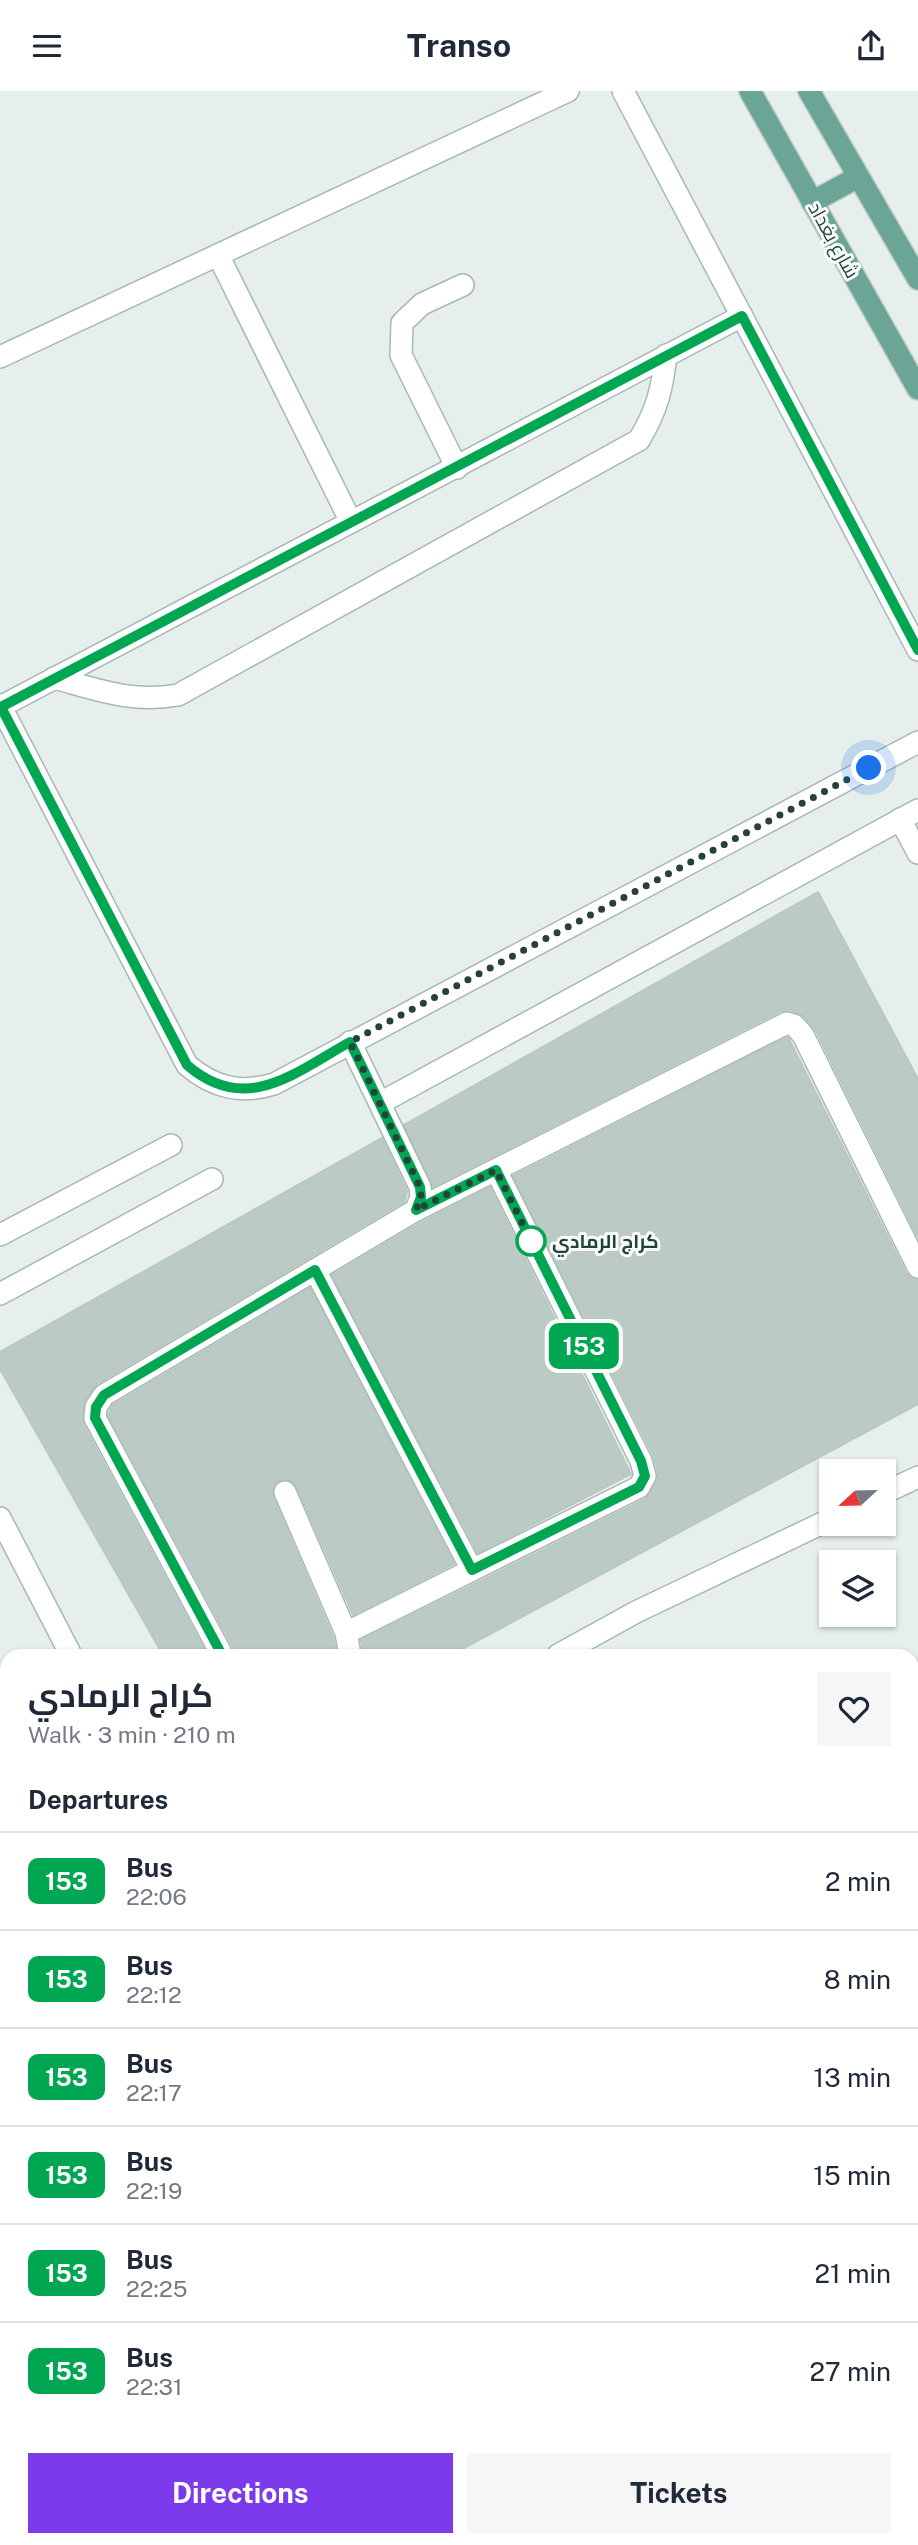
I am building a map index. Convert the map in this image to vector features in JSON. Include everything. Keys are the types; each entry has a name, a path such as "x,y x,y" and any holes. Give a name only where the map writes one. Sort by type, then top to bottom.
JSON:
{"main road":[{"name":"شارع بغداد","path":"750,91 918,389"},
{"path":"809,91 918,279"},
{"path":"812,202 858,177"}],"street":[{"path":"0,357 568,91"},
{"path":"623,91 918,650"},
{"path":"218,255 351,522"},
{"path":"457,468 401,355 402,323 422,304 463,285"},
{"path":"742,316 0,706 187,1065 212,1083 226,1088 258,1089 274,1084 918,742"},
{"path":"54,678 127,698 178,695 639,440 654,415 664,380 666,355"},
{"path":"380,1103 909,815 918,853"},
{"path":"219,1649 95,1418 96,1407 104,1395 416,1210 787,1023 794,1025 803,1035 918,1267"},
{"path":"350,1042 420,1187 421,1197 416,1210"},
{"path":"0,1235 171,1145"},
{"path":"346,1633 639,1487 645,1476 641,1461 496,1170"},
{"path":"0,1294 212,1179"},
{"path":"315,1270 472,1570"},
{"path":"896,1487 918,1477"},
{"path":"285,1492 346,1633 349,1649"},
{"path":"0,1518 68,1649"},
{"path":"569,1649 636,1612 819,1525"}],"building":[{"path":"818,892 918,1079 918,1237 815,1029 803,1016 791,1010 781,1011 433,1187 404,1125"},
{"path":"788,1037 906,1273 918,1280 918,1404 462,1649 362,1649 361,1640 645,1499 657,1481 658,1473 653,1455 513,1176"},
{"path":"382,1138 407,1191 405,1201 97,1384 85,1400 83,1424 204,1649 160,1649 0,1369 0,1352"},
{"path":"490,1187 631,1474 478,1553 332,1275 422,1222"},
{"path":"310,1288 454,1564 353,1615 297,1487 292,1481 280,1480 274,1485 273,1497 333,1637 336,1649 234,1649 108,1415 113,1405"}],"bus line":[{"name":"153","path":"219,1649 95,1418 96,1407 104,1395 315,1270 472,1570 639,1487 645,1476 641,1461 496,1170 416,1210 421,1197 420,1187 350,1042 274,1084 258,1089 226,1088 212,1083 187,1065 1,707 742,316 918,650"}],"place":[{"name":"كراج الرمادي","path":"531,1241"}],"route":[{"path":"531,1241 532,1243 496,1170 416,1210 421,1197 420,1187 350,1042 869,768"}]}
